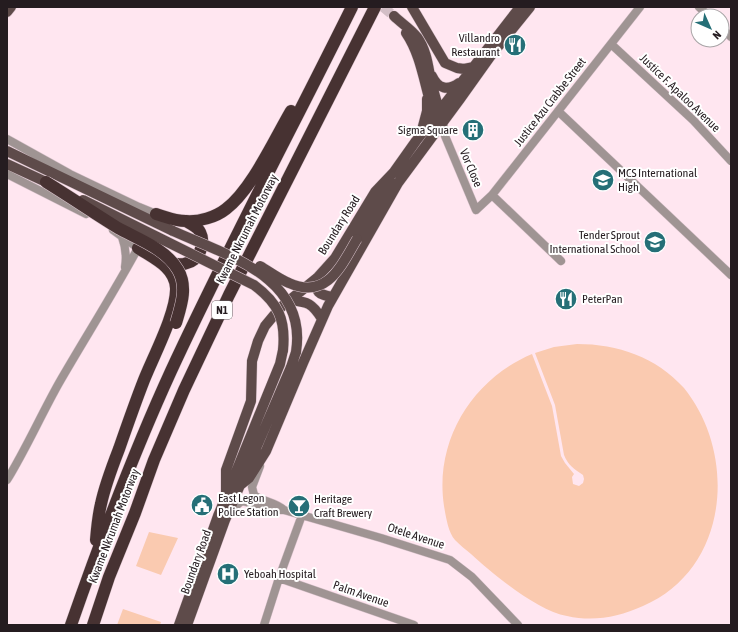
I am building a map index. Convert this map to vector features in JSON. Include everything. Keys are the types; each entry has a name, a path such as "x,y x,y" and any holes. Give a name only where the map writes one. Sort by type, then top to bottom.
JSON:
{"highway":[{"path":"156,214 169,219 186,222 196,221 222,212 235,200 260,167 332,33 348,7"},
{"name":"Kwame Nkrumah Motorway","path":"71,625 135,455 171,371 352,7"},
{"name":"Kwame Nkrumah Motorway","path":"93,625 108,577 154,460 184,390 229,295 376,7"},
{"path":"46,182 167,257 178,270 183,284 183,301 176,323 152,378 122,439"},
{"path":"138,248 152,256 176,265 188,263 194,260 199,254 202,246 201,233 197,228 186,222"},
{"path":"93,564 101,504 122,439 175,300 176,288 173,278 167,269 152,256"}],"main road":[{"path":"7,12 11,7"},
{"path":"412,7 445,63 464,69 474,67"},
{"name":"Boundary Road","path":"226,496 226,470 251,401 252,361 258,340 265,326 280,308 317,278 335,258 375,192 394,172 437,113 520,7"},
{"name":"Boundary Road","path":"239,486 250,478 266,451 333,297 398,183 442,129 492,54 530,7"},
{"path":"394,16 417,37 423,48 434,80 439,85 443,88 452,87 463,81"},
{"path":"402,24 418,57 427,93 437,113"},
{"path":"430,71 437,113 442,129"},
{"path":"421,134 427,111 427,93"},
{"path":"7,151 173,231 248,264 255,263 288,283 301,288 311,288 324,284 331,278 357,239 383,195 394,172"},
{"name":"Boundary Road","path":"7,164 254,285 268,296 277,309 285,335 280,364 226,496 179,625"},
{"name":"Boundary Road","path":"187,625 225,520 291,367 296,352 297,342 294,319 287,302 277,287 248,264"},
{"path":"317,278 316,289 318,292 322,295 333,297"},
{"path":"290,300 306,302 317,311 322,320"}],"street":[{"name":"Justice Azu Crabbe Street","path":"476,210 492,195 640,7"},
{"name":"Justice F. Apaloo Avenue","path":"610,44 693,120 731,161"},
{"path":"558,111 731,275"},
{"name":"Vor Close","path":"442,129 476,210"},
{"path":"7,139 70,174 138,207 156,214"},
{"path":"7,174 103,223 138,248 59,384 7,480"},
{"path":"492,195 561,261"},
{"path":"122,238 126,248 123,275"},
{"name":"Otele Avenue","path":"266,451 252,491 260,500 279,505 284,510"},
{"name":"Otele Avenue","path":"225,520 242,501 302,515 382,538 450,560 472,577 515,624"},
{"path":"264,625 302,515"},
{"name":"Palm Avenue","path":"279,578 414,625"}],"shaded area":[{"path":"577,344 607,347 635,354 649,360 673,377 684,388 701,415 712,445 717,477 716,508 708,538 693,566 672,589 643,606 624,613 615,616 587,619 555,613 542,607 516,591 455,540 449,529 444,506 442,482 445,458 452,435 462,415 476,396 492,379 511,365 532,354 552,406 561,456 574,474 572,477 573,484 579,486 583,483 583,475 567,462 564,455 555,405 535,353 554,347"},
{"path":"149,532 178,538 161,575 136,566"},
{"path":"123,609 161,622 160,625 117,625"}],"tunnel":[{"path":"383,7 394,16"}],"place":[{"name":"Villandro Restaurant","path":"515,45"},
{"name":"Sigma Square","path":"473,130"},
{"name":"MCS International High","path":"603,180"},
{"name":"Tender Sprout International School","path":"655,242"},
{"name":"PeterPan","path":"566,299"},
{"name":"East Legon Police Station","path":"202,505"},
{"name":"Heritage Craft Brewery","path":"299,506"},
{"name":"Yeboah Hospital","path":"228,574"}]}
